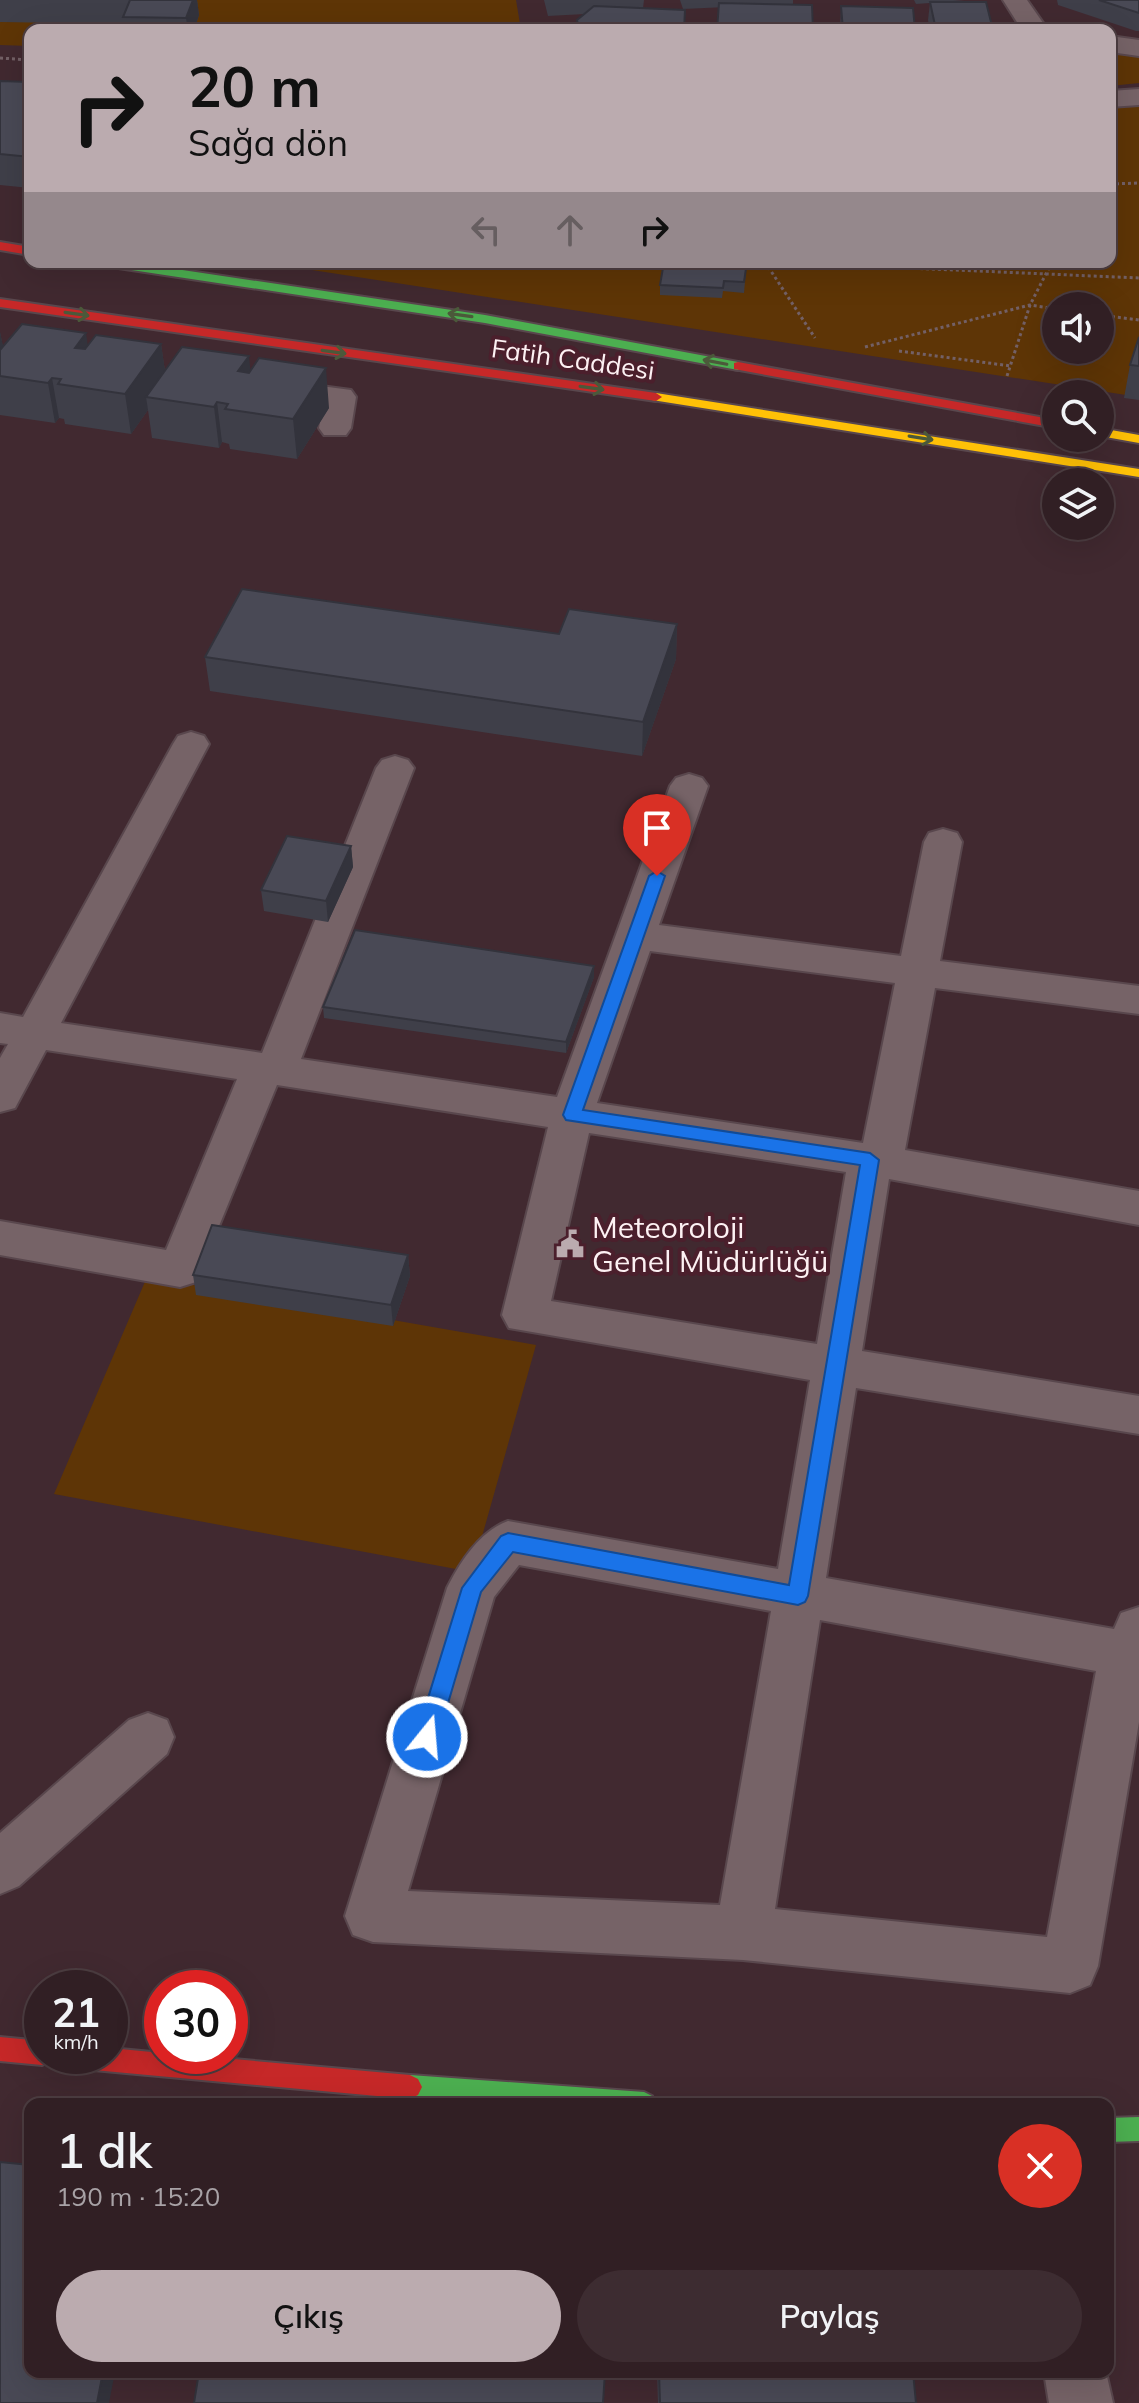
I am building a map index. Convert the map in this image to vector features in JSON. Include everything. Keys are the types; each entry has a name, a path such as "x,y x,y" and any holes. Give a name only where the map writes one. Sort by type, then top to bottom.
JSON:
{"main road":[{"path":"0,246 24,250"},
{"name":"Fatih Caddesi","path":"145,268 485,319 1042,421"},
{"name":"Fatih Caddesi","path":"0,303 706,404 1139,473"},
{"path":"792,376 1042,404"},
{"path":"706,404 959,464"},
{"path":"1114,435 1139,439"},
{"path":"0,2049 24,2051"},
{"path":"128,2062 305,2079 563,2098"},
{"path":"1114,2130 1139,2129"}],"street":[{"path":"1015,0 1031,24"},
{"path":"1116,45 1139,48"},
{"path":"1116,99 1139,97"},
{"path":"232,383 340,397 335,428"},
{"path":"0,1097 18,1031 191,744"},
{"path":"0,1238 180,1270 270,1069 395,768"},
{"path":"689,786 572,1115 525,1315 1139,1415"},
{"path":"743,1933 835,1366 943,842"},
{"path":"636,936 1139,1000"},
{"path":"18,1031 876,1161 1139,1208"},
{"path":"508,1542 798,1596 1134,1642 1122,1670 1070,1966 743,1933 373,1916 472,1588 508,1542"},
{"path":"0,1868 148,1737"},
{"path":"1076,2378 1081,2403"}],"path":[{"path":"0,58 24,60"},
{"path":"1116,184 1139,183"},
{"path":"772,268 816,339"},
{"path":"920,268 1139,278"},
{"path":"1006,381 1030,305 1049,268"},
{"path":"879,349 864,347 1030,305 1042,307"},
{"path":"1114,317 1139,320"},
{"path":"893,350 1011,366"}],"shaded area":[{"path":"0,0 516,0 520,24 24,24 24,46 0,45"},
{"path":"1116,50 1139,54 1139,83 1116,85"},
{"path":"1139,104 1139,397 1114,393 1114,380 1042,382 299,268 1116,268 1116,106"},
{"path":"147,1277 536,1345 472,1572 54,1494"}],"building":[{"path":"130,0 193,0 186,18 123,17"},
{"path":"1099,0 1139,0 1139,13"},
{"path":"930,2 986,2 992,24 935,24"},
{"path":"719,3 812,5 813,24 717,24"},
{"path":"594,6 685,10 684,24 578,24 577,20"},
{"path":"841,6 913,8 914,24 842,24"},
{"path":"0,81 24,82 24,156 0,154"},
{"path":"663,268 746,268 744,282 724,281 723,288 660,285"},
{"path":"22,324 86,333 75,348 85,349 96,335 161,344 125,394 58,384 61,379 52,378 48,383 0,376 0,350"},
{"path":"1139,337 1139,366 1130,365"},
{"path":"182,347 249,356 238,371 249,373 259,358 326,368 293,419 225,409 228,404 217,402 214,407 146,397"},
{"path":"242,589 559,634 569,609 677,624 643,722 205,657"},
{"path":"287,836 351,846 326,901 261,890"},
{"path":"355,930 594,966 566,1042 323,1007"},
{"path":"212,1225 408,1255 391,1305 193,1275"},
{"path":"0,2162 24,2164 24,2378 102,2378 97,2403 0,2403"},
{"path":"198,2378 605,2378 603,2403 194,2403"},
{"path":"659,2378 914,2378 916,2403 660,2403"}],"traffic: fast":[{"path":"145,268 485,319 738,366"},
{"path":"410,2087 561,2098"},
{"path":"1114,2130 1139,2129"}],"traffic: slow":[{"path":"656,397 1139,473"},
{"path":"1114,435 1139,439"}],"traffic: jam":[{"path":"0,246 24,250"},
{"path":"0,303 656,397"},
{"path":"738,366 1042,421"},
{"path":"0,2049 24,2051"},
{"path":"128,2061 410,2087"}],"place":[{"name":"Meteoroloji Genel Müdürlüğü","path":"570,1244"}],"route":[{"path":"427,1737 472,1588 508,1542 798,1596 870,1160 572,1115 657,876"}]}
